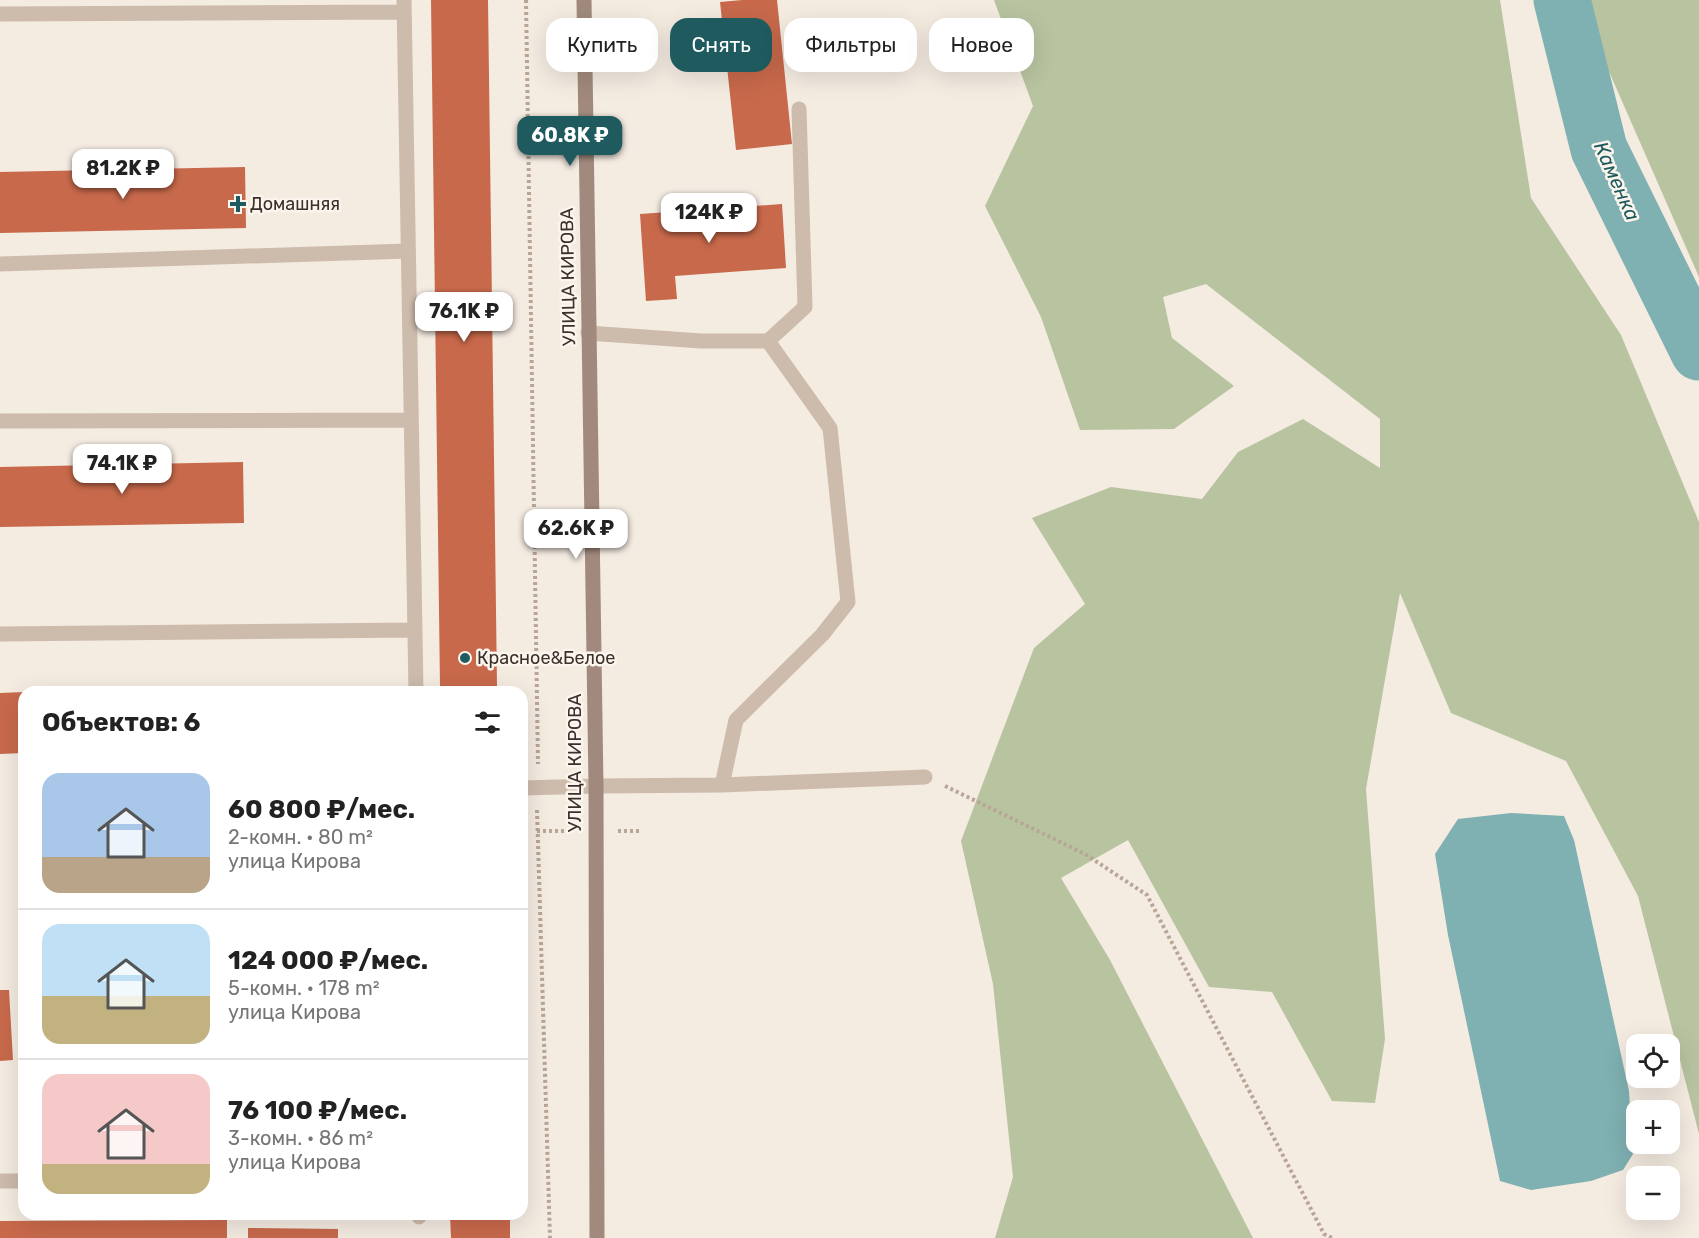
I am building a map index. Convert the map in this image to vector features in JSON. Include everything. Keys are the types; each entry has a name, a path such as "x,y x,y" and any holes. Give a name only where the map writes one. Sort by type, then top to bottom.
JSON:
{"street":[{"name":"УЛИЦА КИРОВА","path":"584,0 596,786 597,1238"}],"lane":[{"path":"0,14 404,6 416,686"},
{"path":"588,333 701,341 768,340 805,308 799,109"},
{"path":"0,264 408,251"},
{"path":"722,785 736,720 822,635 848,602 830,428 768,340"},
{"path":"0,421 411,420"},
{"path":"0,634 415,630"},
{"path":"528,788 722,785 926,777"},
{"path":"0,1181 18,1181"}],"path":[{"path":"526,0 537,831 550,1238"},
{"path":"926,777 1085,854 1147,895 1324,1234 1332,1238"}],"green space":[{"path":"994,0 1500,0 1531,198 1621,335 1699,522 1699,1134 1680,1060 1680,1034 1673,1034 1638,896 1566,761 1451,713 1400,593 1366,789 1385,1039 1375,1103 1332,1101 1272,992 1209,987 1128,840 1061,878 1110,960 1253,1238 995,1238 1013,1177 993,984 961,841 1034,648 1085,604 1032,518 1111,487 1202,499 1238,452 1303,419 1380,468 1380,419 1206,284 1163,297 1172,338 1234,386 1174,429 1080,430 1041,317 985,206 1033,106 1020,72 1034,72 1034,18 1001,18"},
{"path":"1581,0 1699,0 1699,277 1579,3"}],"water":[{"path":"1511,813 1564,816 1574,840 1626,1077 1626,1088 1629,1091 1630,1100 1626,1100 1626,1154 1633,1154 1623,1170 1591,1181 1531,1190 1500,1181 1448,935 1435,854 1458,819"}],"building":[{"path":"431,0 488,0 497,686 440,686"},
{"path":"777,0 792,144 736,150 728,72 772,72 772,18 722,18 720,2"},
{"path":"245,167 246,228 0,233 0,172"},
{"path":"782,204 786,268 675,276 677,299 646,301 640,214"},
{"path":"243,462 244,523 0,527 0,467"},
{"path":"18,692 18,753 0,754 0,693"},
{"path":"0,990 9,990 13,1060 0,1061"},
{"path":"227,1220 227,1238 0,1238 0,1221"},
{"path":"450,1220 510,1220 510,1238 451,1238"},
{"path":"248,1228 338,1229 338,1238 248,1238"}],"waterway":[{"name":"Каменка","path":"1562,0 1599,149 1699,352"}],"place":[{"name":"Домашняя","path":"238,204"},
{"name":"Красное&Белое","path":"465,658"}]}
